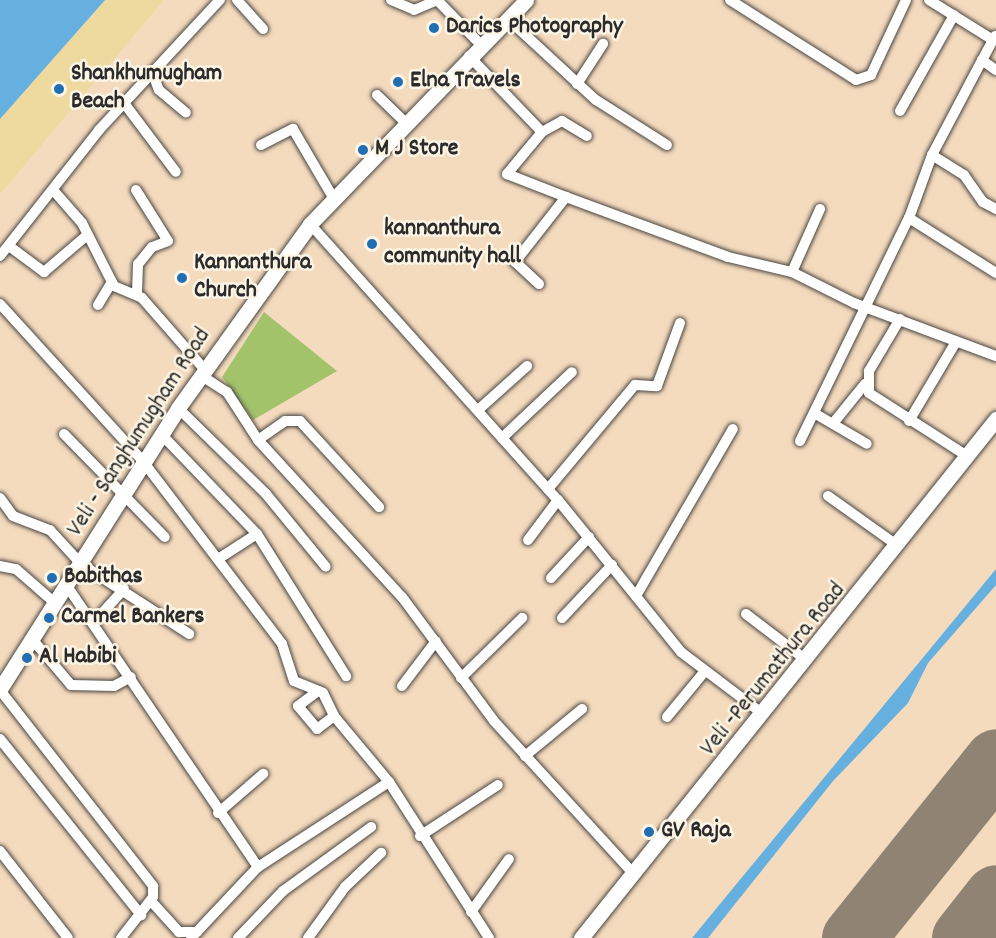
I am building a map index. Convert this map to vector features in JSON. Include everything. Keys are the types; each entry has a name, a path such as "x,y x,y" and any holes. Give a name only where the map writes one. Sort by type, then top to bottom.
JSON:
{"main road":[{"name":"Veli - Sanghumugham Road","path":"0,689 144,466 178,408 310,224 469,56 526,0"},
{"path":"581,938 801,656 996,419"},
{"name":"Veli -Perumathura Road","path":"592,938 758,723 996,433"}],"street":[{"path":"0,256 123,103 220,0"},
{"path":"237,0 263,29"},
{"path":"391,0 414,10 437,0 481,45"},
{"path":"730,0 856,80 871,75 906,0"},
{"path":"800,441 909,218 932,155 995,38 929,0"},
{"path":"900,111 954,15"},
{"path":"507,18 577,84 639,132 667,145"},
{"path":"577,84 603,44"},
{"path":"469,56 542,132"},
{"path":"982,60 996,70"},
{"path":"152,72 159,90 186,113"},
{"path":"377,95 406,123"},
{"path":"123,103 176,172"},
{"path":"587,136 562,121 542,132 507,174 728,257 792,272 866,307 996,356"},
{"path":"261,145 293,129 334,199"},
{"path":"932,155 964,175 978,197 996,209"},
{"path":"136,190 168,241 152,246 138,264 137,295"},
{"path":"54,191 82,223 86,236 112,282 137,295 204,373 227,392 258,440 348,533 525,756 632,872"},
{"path":"539,284 515,262 566,197"},
{"path":"792,272 820,209"},
{"path":"909,218 996,273"},
{"path":"310,224 558,500 681,652 759,711"},
{"path":"9,246 44,272 86,236"},
{"path":"98,305 112,282"},
{"path":"0,304 44,346 218,559 282,644 294,681 318,691 334,716 389,782 420,836 489,938"},
{"path":"835,421 865,384 900,320"},
{"path":"548,489 635,385 657,386 680,323"},
{"path":"909,421 956,342"},
{"path":"478,410 527,366"},
{"path":"502,438 572,372"},
{"path":"865,384 869,393 909,421 967,456"},
{"path":"178,408 266,494 326,567"},
{"path":"814,413 835,421 867,444"},
{"path":"258,440 285,421 300,421 379,507"},
{"path":"636,596 734,429"},
{"path":"64,434 123,498 165,537"},
{"path":"163,436 256,534 346,676"},
{"path":"828,496 894,543"},
{"path":"0,498 13,516 50,530 81,564 124,589 189,634"},
{"path":"528,540 558,500"},
{"path":"218,559 256,534"},
{"path":"551,578 589,537"},
{"path":"562,618 612,565"},
{"path":"0,566 16,569 55,603"},
{"path":"66,586 131,677 218,813 258,867"},
{"path":"93,623 124,589"},
{"path":"746,614 801,656"},
{"path":"461,678 522,618"},
{"path":"32,639 71,685 114,686 131,677"},
{"path":"402,686 436,641"},
{"path":"668,717 705,671"},
{"path":"0,689 125,844 156,891 141,915 121,938"},
{"path":"318,691 298,706 317,729 334,716"},
{"path":"525,756 582,709"},
{"path":"0,738 141,915"},
{"path":"218,813 263,774"},
{"path":"151,901 179,932 194,935 258,867 389,782"},
{"path":"420,836 498,785"},
{"path":"238,938 284,891 371,827"},
{"path":"0,851 68,938"},
{"path":"308,938 345,887 381,853"},
{"path":"471,912 509,859"}],"green space":[{"path":"264,312 337,371 253,420 222,377"}],"sand":[{"name":"Shankhumugham Beach","path":"105,0 164,0 0,194 0,119"}],"water":[{"path":"0,0 105,0 0,119"},
{"path":"996,569 996,585 928,663 908,703 833,781 708,938 692,938"}],"runway":[{"path":"853,938 996,760"},
{"path":"963,938 996,896"}],"place":[{"name":"Darics Photography","path":"434,28"},
{"name":"Elna Travels","path":"398,82"},
{"name":"Shankhumugham Beach","path":"59,89"},
{"name":"M J Store","path":"363,150"},
{"name":"kannanthura community hall","path":"372,244"},
{"name":"Kannanthura Church","path":"182,278"},
{"name":"Babithas","path":"52,578"},
{"name":"Carmel Bankers","path":"49,618"},
{"name":"Al Habibi","path":"27,658"},
{"name":"GV Raja","path":"649,832"}]}
